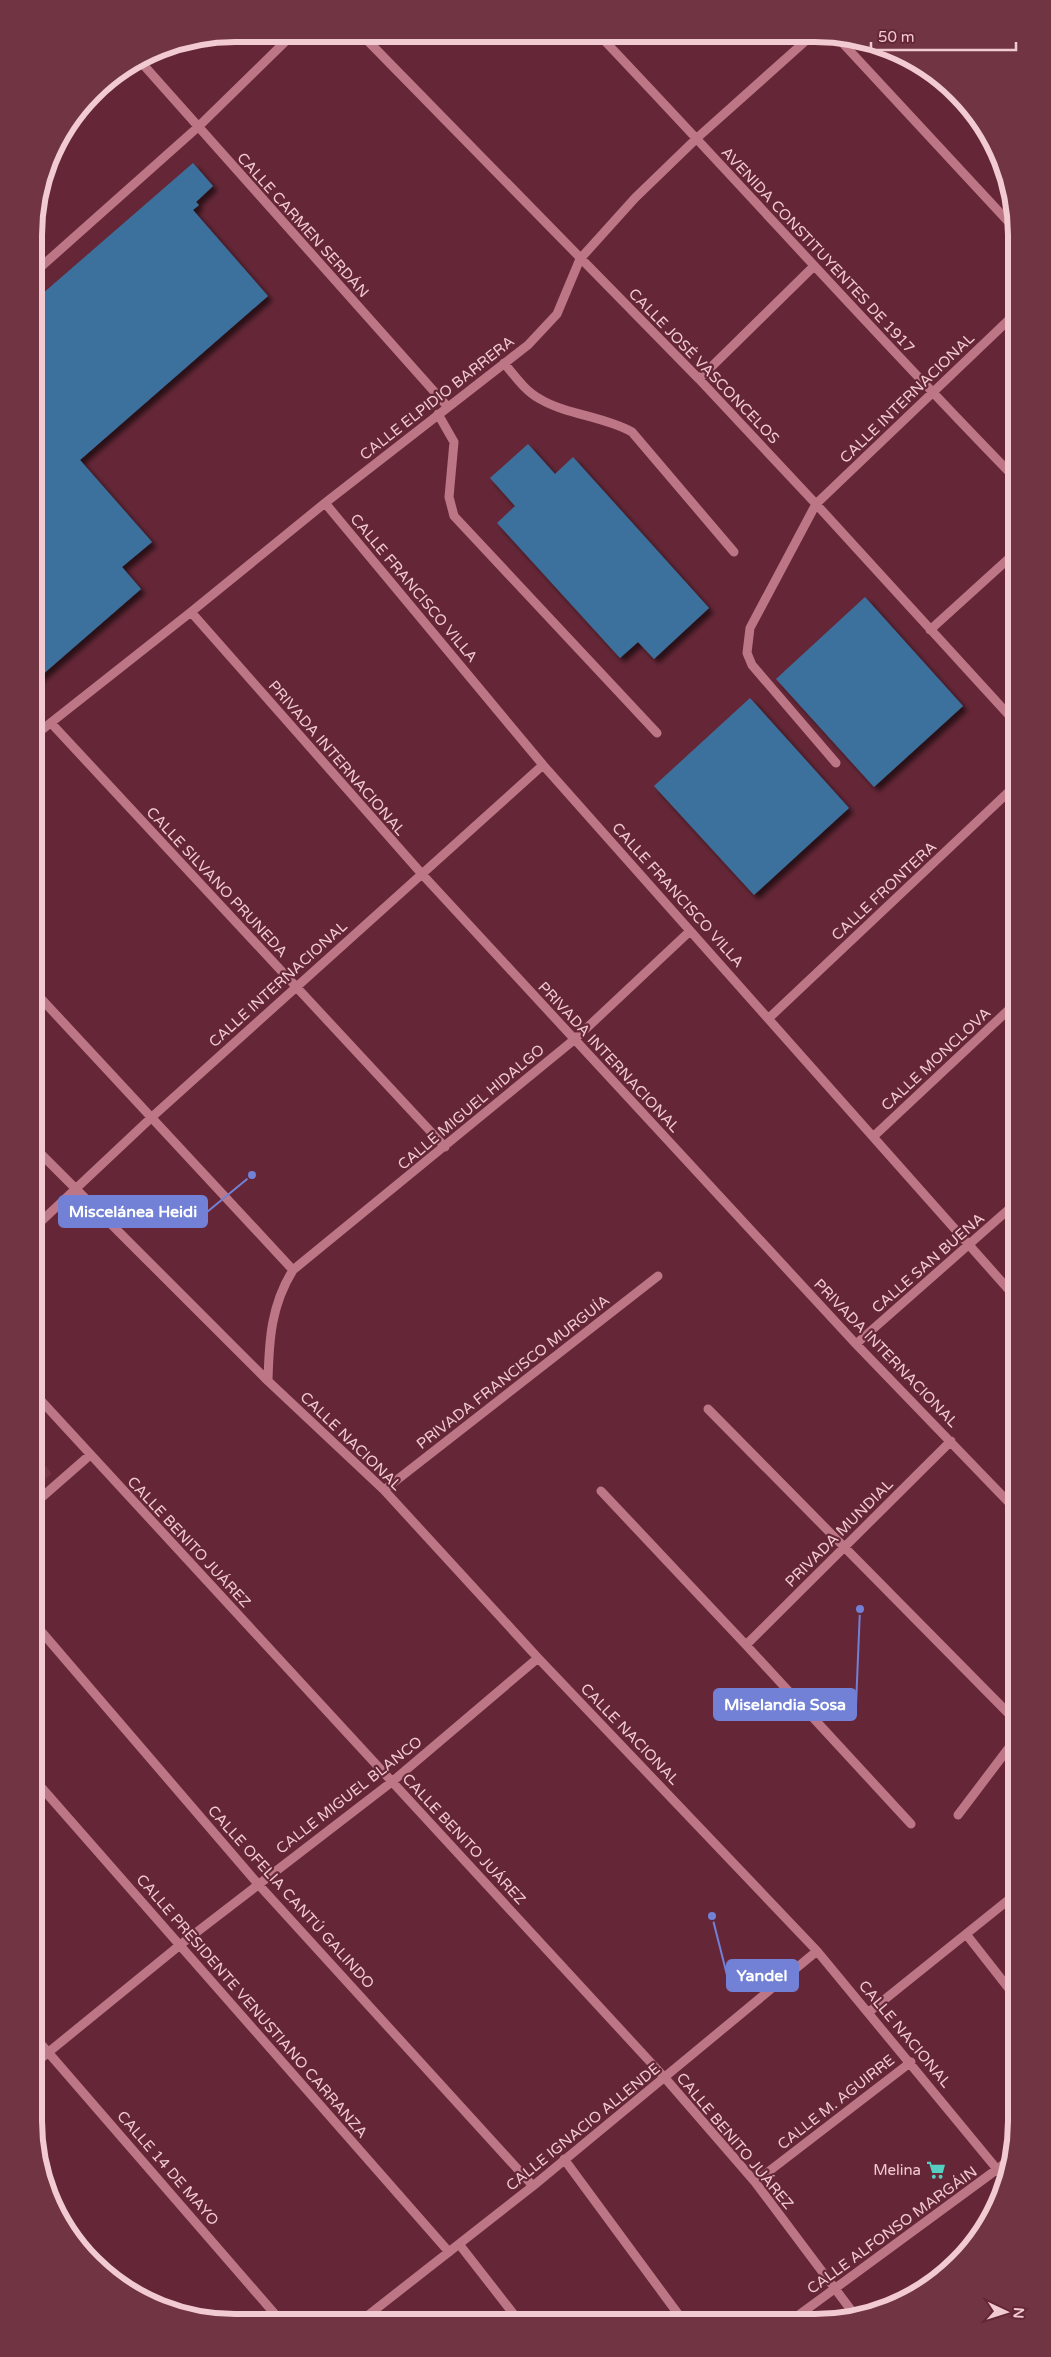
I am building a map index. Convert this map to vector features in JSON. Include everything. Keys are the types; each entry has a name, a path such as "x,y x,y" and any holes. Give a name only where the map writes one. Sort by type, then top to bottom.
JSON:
{"street":[{"path":"42,266 198,127 285,42"},
{"name":"CALLE JOSÉ VASCONCELOS","path":"370,42 580,259 699,378 1008,714"},
{"name":"AVENIDA CONSTITUYENTES DE 1917","path":"606,42 697,138 813,267 932,394 1008,471"},
{"name":"CALLE ELPIDIO BARRERA","path":"42,730 447,406 528,345 552,321 562,303 580,259 635,198 697,138 804,42"},
{"path":"844,45 1008,221"},
{"name":"CALLE CARMEN SERDÁN","path":"144,65 447,406"},
{"path":"699,378 813,267"},
{"name":"CALLE INTERNACIONAL","path":"836,763 752,664 747,653 750,628 816,504 1008,321"},
{"path":"504,363 530,392 539,399 549,404 608,421 632,432 734,552"},
{"path":"438,414 454,442 449,498 454,516 657,734"},
{"name":"CALLE FRANCISCO VILLA","path":"325,503 543,765 874,1136 1008,1290"},
{"path":"930,630 1008,558"},
{"name":"PRIVADA INTERNACIONAL","path":"191,612 420,873 856,1344 1008,1501"},
{"name":"CALLE SILVANO PRUNEDA","path":"51,723 445,1147"},
{"name":"CALLE INTERNACIONAL","path":"42,1221 152,1117 420,873 543,765"},
{"name":"CALLE FRONTERA","path":"769,1018 1008,792"},
{"name":"CALLE MIGUEL HIDALGO","path":"268,1381 269,1339 275,1306 293,1270 575,1040 690,931"},
{"path":"42,1000 293,1270"},
{"name":"CALLE MONCLOVA","path":"874,1136 1008,1010"},
{"name":"CALLE NACIONAL","path":"42,1155 268,1381 384,1490 538,1658 817,1951 1001,2173"},
{"name":"CALLE SAN BUENA","path":"856,1344 1008,1210"},
{"name":"PRIVADA FRANCISCO MURGUÍA","path":"384,1490 658,1276"},
{"name":"CALLE BENITO JUÁREZ","path":"42,1402 665,2078 755,2182 852,2311"},
{"path":"708,1409 1008,1713"},
{"name":"PRIVADA MUNDIAL","path":"746,1645 843,1546 951,1441"},
{"path":"42,1497 90,1456"},
{"path":"601,1491 911,1824"},
{"name":"CALLE OFELIA CANTÚ GALINDO","path":"42,1632 258,1884 533,2186"},
{"name":"CALLE MIGUEL BLANCO","path":"42,2058 180,1945 393,1781 538,1658"},
{"path":"958,1815 1008,1749"},
{"name":"CALLE PRESIDENTE VENUSTIANO CARRANZA","path":"42,1788 449,2252"},
{"path":"869,2012 1008,1900"},
{"path":"966,1934 1008,1988"},
{"name":"CALLE IGNACIO ALLENDE","path":"372,2314 533,2186 817,1951"},
{"name":"CALLE 14 DE MAYO","path":"42,2045 275,2314"},
{"name":"CALLE M. AGUIRRE","path":"755,2182 910,2062"},
{"path":"564,2159 678,2314"},
{"name":"CALLE ALFONSO MARGÁIN","path":"801,2314 1004,2165"},
{"path":"459,2244 514,2314"}],"shaded area":[{"path":"42,1462 52,1474 42,1481"}],"building":[{"path":"193,163 213,186 196,202 199,205 193,210 268,296 80,460 152,542 122,567 141,589 42,675 42,294"},
{"path":"528,444 555,474 573,457 709,608 654,659 638,642 620,658 497,523 515,506 490,478"},
{"path":"865,597 963,706 874,787 776,679"},
{"path":"750,698 849,808 754,895 654,786"}],"place":[{"name":"Miscelánea Heidi","path":"252,1175"},
{"name":"Miselandia Sosa","path":"860,1609"},
{"name":"Yandel","path":"712,1916"},
{"name":"Melina","path":"936,2170"}]}
